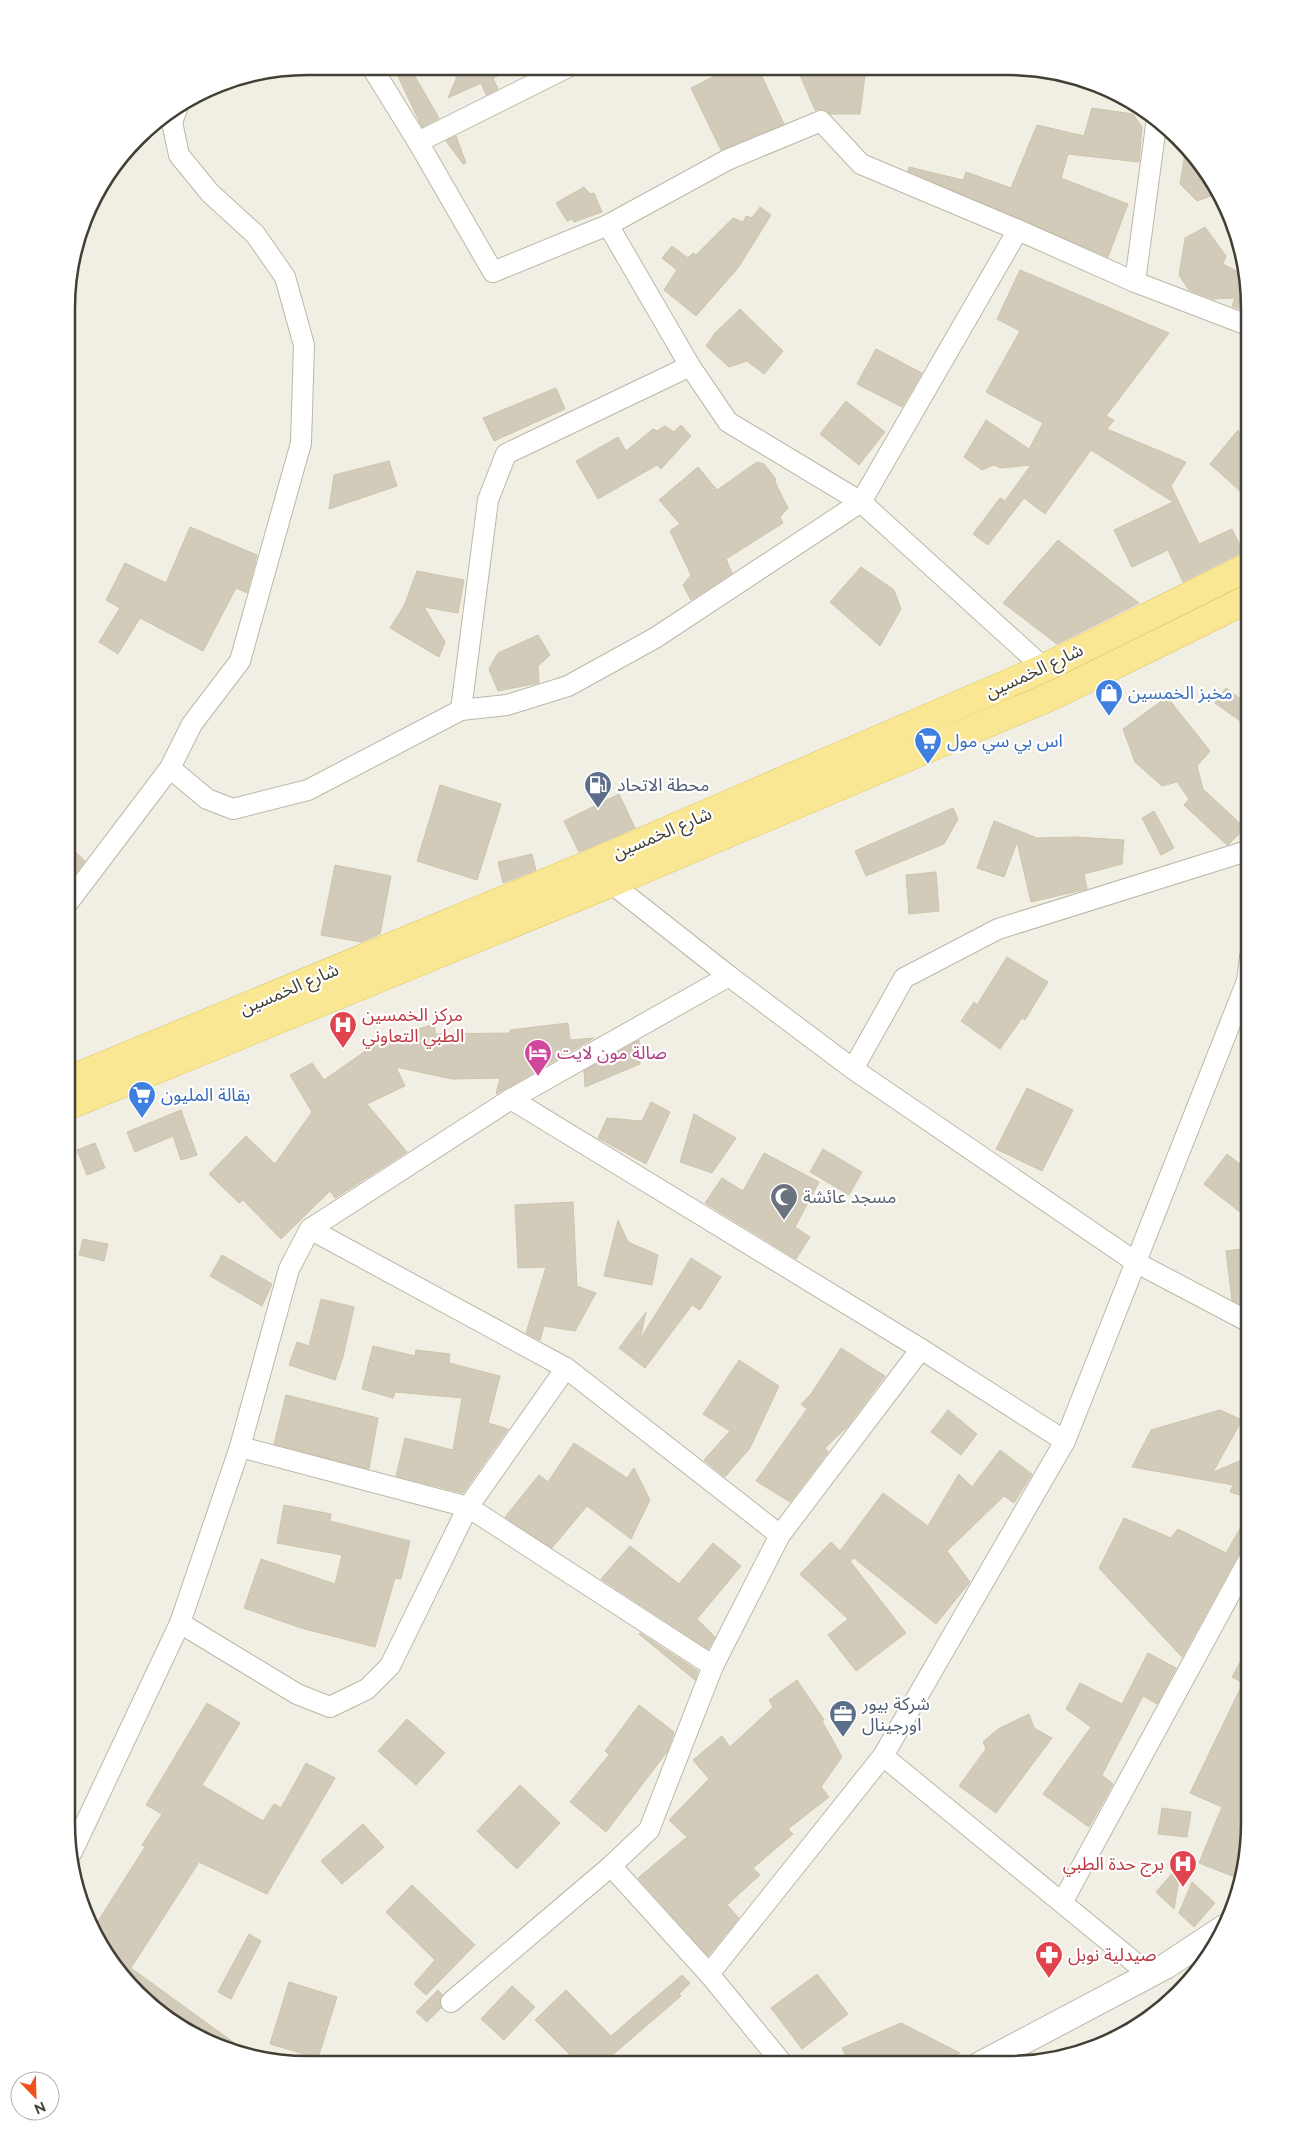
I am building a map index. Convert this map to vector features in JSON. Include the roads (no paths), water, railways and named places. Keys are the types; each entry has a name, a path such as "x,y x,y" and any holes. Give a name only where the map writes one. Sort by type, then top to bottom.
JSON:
{"main road":[{"name":"شارع الخمسين","path":"75,1103 611,883 684,838 1044,668 1241,570"},
{"name":"شارع الخمسين","path":"75,1078 684,838 1054,695 1241,604"}],"street":[{"path":"377,75 418,142 493,272 608,225 727,160 821,121 861,164 1135,282 1241,323"},
{"path":"418,142 552,75"},
{"path":"75,895 170,768 192,724 240,661 301,443 305,387 304,345 285,277 255,234 210,193 179,155 172,119"},
{"path":"1135,282 1156,128"},
{"path":"608,225 690,366 728,422 861,502 1044,668"},
{"path":"170,768 207,799 233,809 308,790 461,710 507,705 568,686 655,638 861,502 1018,230"},
{"path":"461,710 488,500 506,454 690,366"},
{"path":"853,1069 904,978 998,929 1241,853"},
{"path":"611,883 729,976 853,1069 1137,1263 1241,1318"},
{"path":"76,1844 180,1623 240,1447 289,1269 310,1230 511,1099 729,976"},
{"path":"709,1974 883,1756 1065,1441 1241,999"},
{"path":"511,1099 921,1349 1065,1441"},
{"path":"310,1230 566,1368 780,1536"},
{"path":"451,2002 611,1866 648,1830 713,1666 780,1536 921,1349"},
{"path":"180,1623 297,1694 330,1706 367,1689 390,1666 468,1507 566,1368"},
{"path":"240,1447 468,1507 713,1666"},
{"path":"1063,1901 1241,1580"},
{"path":"883,1756 1063,1901 1150,1975"},
{"path":"611,1866 709,1974 776,2056"},
{"path":"996,2056 1150,1975 1212,1935"}],"place":[{"name":"مخبز الخمسين","path":"1109,717"},
{"name":"اس بي سي مول","path":"928,765"},
{"name":"محطة الاتحاد","path":"598,809"},
{"name":"مركز الخمسين الطبي التعاوني","path":"343,1049"},
{"name":"صالة مون لايت","path":"538,1077"},
{"name":"بقالة المليون","path":"142,1119"},
{"name":"مسجد عائشة","path":"784,1221"},
{"name":"شركة بيور اورجينال","path":"843,1738"},
{"name":"برج حدة الطبي","path":"1183,1888"},
{"name":"صيدلية نوبل","path":"1049,1979"}]}
